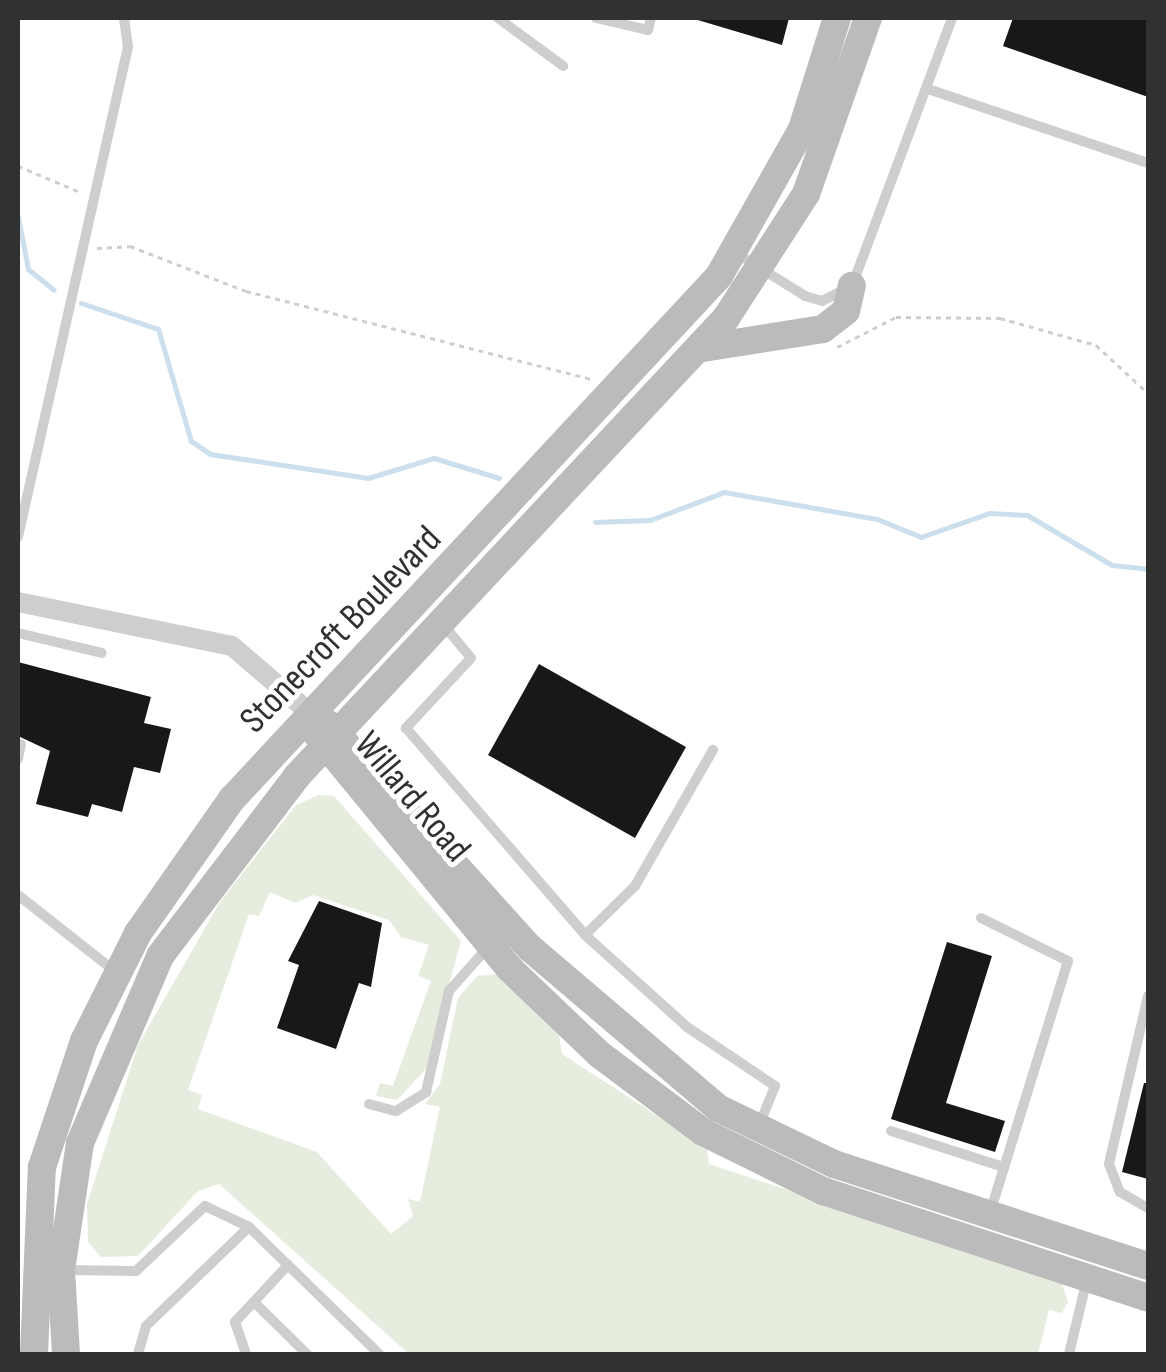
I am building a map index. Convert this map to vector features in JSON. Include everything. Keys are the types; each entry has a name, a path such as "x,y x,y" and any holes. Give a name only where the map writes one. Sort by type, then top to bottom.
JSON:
{"main road":[{"name":"Stonecroft Boulevard","path":"34,1354 24,1269 54,1122 117,972 200,840 310,713 684,322 736,253 802,129 836,18"},
{"name":"Stonecroft Boulevard","path":"66,1354 62,1270 80,1143 134,1004 210,880 332,741 703,348 760,270 834,130 868,18"},
{"path":"703,348 823,329 846,311 852,286"},
{"name":"Willard Road","path":"310,713 489,946 642,1090 746,1156 1148,1298"},
{"name":"Willard Road","path":"332,741 530,948 660,1067 758,1130 989,1216 1148,1266"}],"street":[{"path":"18,602 232,646 310,713"}],"lane":[{"path":"18,536 128,47 124,18"},
{"path":"498,18 563,66"},
{"path":"596,18 648,30 651,18"},
{"path":"736,253 760,270 822,301 852,286 952,18"},
{"path":"928,89 1148,163"},
{"path":"442,624 471,658 406,728 585,935 688,1026 775,1086 746,1156"},
{"path":"18,633 102,653"},
{"path":"18,758 21,744"},
{"path":"585,935 636,886 714,750"},
{"path":"18,895 117,972"},
{"path":"981,918 1068,960 989,1216"},
{"path":"369,1104 396,1111 426,1092 449,991 489,946"},
{"path":"1148,996 1109,1164 1120,1192 1148,1208"},
{"path":"891,1131 1004,1167"},
{"path":"24,1269 136,1270 205,1206 249,1228 379,1354"},
{"path":"138,1354 146,1326 249,1228"},
{"path":"246,1354 235,1322 288,1266"},
{"path":"1069,1354 1087,1278"},
{"path":"254,1302 307,1354"}],"path":[{"path":"18,166 94,199"},
{"path":"80,249 130,246 246,291 608,384"},
{"path":"829,350 896,317 1000,318 1096,345 1148,393"}],"shaded area":[{"path":"319,795 334,796 461,941 426,1069 397,1100 376,1096 380,1083 393,1086 431,981 418,976 429,945 401,937 389,920 313,895 295,903 270,892 259,916 249,914 188,1090 202,1095 198,1109 317,1152 391,1234 413,1216 408,1199 420,1202 440,1107 425,1104 440,1084 458,998 477,976 498,974 559,1035 562,1054 707,1148 709,1164 1061,1280 1068,1302 1062,1313 1049,1310 1038,1354 409,1354 219,1184 198,1191 138,1256 101,1257 88,1242 87,1204 138,1045 220,902 296,805"}],"building":[{"path":"691,18 789,18 782,45"},
{"path":"1013,18 1148,18 1148,97 1003,46"},
{"path":"18,662 151,697 144,723 171,729 160,773 134,767 122,812 92,804 88,817 36,804 50,751 18,736"},
{"path":"539,664 686,747 635,838 488,755"},
{"path":"319,901 382,923 371,987 359,983 336,1049 277,1028 299,965 288,961"},
{"path":"947,942 992,956 946,1103 1005,1121 995,1152 891,1119"},
{"path":"1144,1083 1148,1083 1148,1179 1122,1172"}],"waterway":[{"path":"18,217 28,269 54,290"},
{"path":"81,303 158,329 191,441 210,454 368,478 434,458 499,478"},
{"path":"595,522 650,520 724,492 877,519 921,537 989,513 1027,515 1112,565 1148,569"}]}
